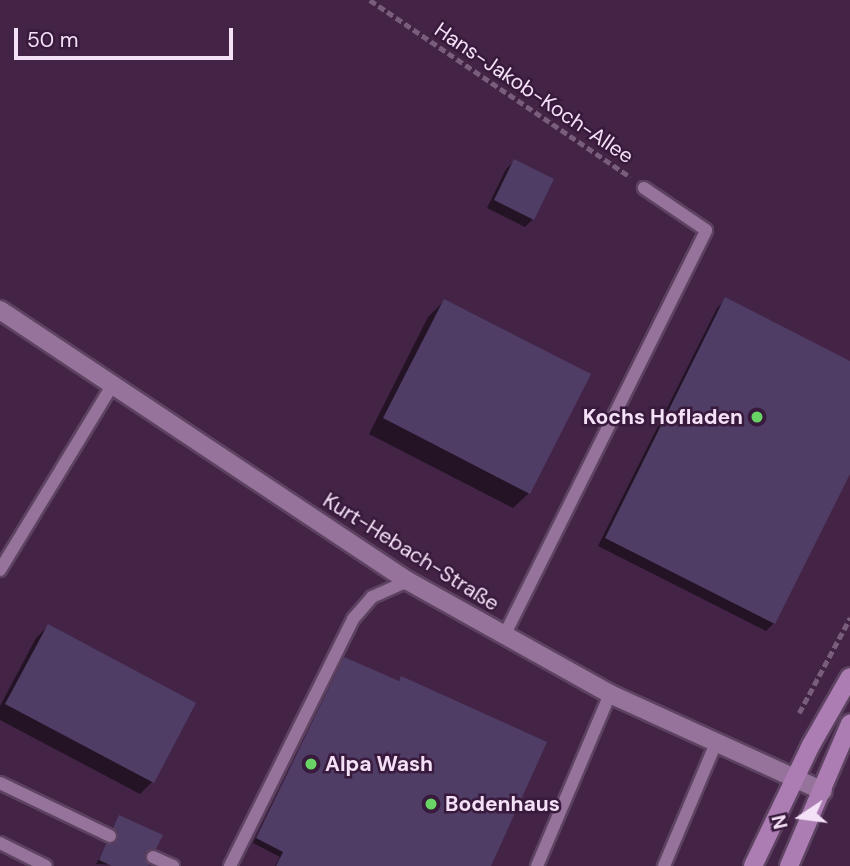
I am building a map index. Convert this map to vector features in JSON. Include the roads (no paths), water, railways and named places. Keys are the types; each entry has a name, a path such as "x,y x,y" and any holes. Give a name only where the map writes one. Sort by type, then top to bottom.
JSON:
{"street":[{"name":"Kurt-Hebach-Straße","path":"0,310 408,581 610,695 823,790"},
{"path":"753,866 794,778 850,677"},
{"path":"789,866 850,724"}],"lane":[{"path":"504,636 706,230 645,188"},
{"path":"0,570 112,386"},
{"path":"230,866 353,619 372,597 408,581"},
{"path":"537,866 610,695"},
{"path":"664,866 716,744"},
{"path":"0,783 110,836"},
{"path":"0,843 46,866"},
{"path":"153,857 173,866"}],"place":[{"name":"Kochs Hofladen","path":"757,417"},
{"name":"Alpa Wash","path":"311,764"},
{"name":"Bodenhaus","path":"431,804"}]}
